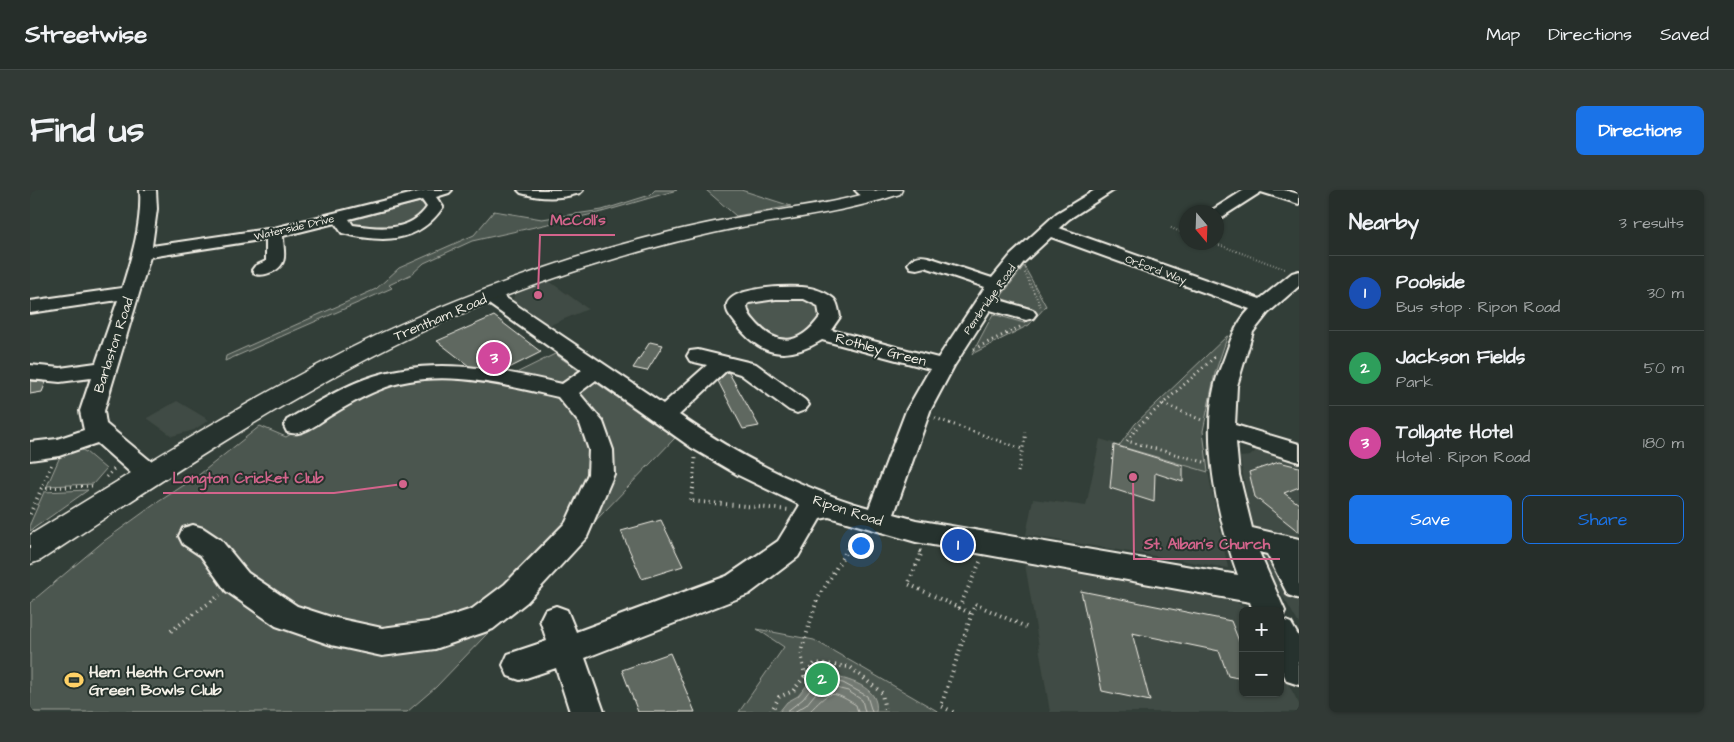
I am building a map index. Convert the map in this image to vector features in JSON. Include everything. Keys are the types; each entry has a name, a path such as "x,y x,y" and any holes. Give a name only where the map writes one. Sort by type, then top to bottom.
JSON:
{"main road":[{"name":"Trentham Road","path":"30,551 271,401 409,330 490,296 562,269 668,237 815,209 868,193 894,190"}],"street":[{"name":"Barlaston Road","path":"148,190 149,209 142,253 92,411 94,427 150,475"},
{"name":"Waterside Drive","path":"142,253 274,233 444,190"},
{"path":"526,190 556,194 575,190"},
{"path":"1224,209 1255,190"},
{"path":"1266,190 1299,199"},
{"name":"Pembridge Road","path":"872,519 918,412 942,366 991,293 1017,259 1063,216 1101,191"},
{"path":"339,217 348,229 361,232 385,234 408,229 426,220 434,207 433,202 425,195"},
{"name":"Orford Way","path":"1048,230 1263,307"},
{"path":"261,270 276,263 274,233"},
{"path":"916,264 920,261 928,262 991,293 1026,314"},
{"path":"1264,601 1241,538 1225,468 1223,430 1225,389 1243,332 1263,307 1295,274"},
{"path":"30,306 130,292"},
{"name":"Ripon Road","path":"490,296 701,442 820,509 872,519 916,531 989,544 1264,601"},
{"name":"Rothley Green","path":"820,333 942,366"},
{"path":"698,356 748,369 797,405"},
{"path":"664,417 698,383 723,362"},
{"path":"30,373 60,375 105,369"},
{"path":"566,392 596,370"},
{"path":"193,536 211,548 237,582 287,616 331,631 382,642 435,635 482,619 516,593 577,529 601,474 601,450 591,422 566,392 500,377 442,372 384,380 336,402 296,426"},
{"path":"1223,430 1299,453"},
{"path":"30,451 59,447 101,433"},
{"path":"520,665 567,650 738,584 788,549 820,509"},
{"path":"1241,538 1288,548 1299,586"},
{"path":"556,620 587,712"},
{"path":"1284,640 1299,670"}],"path":[{"path":"1171,228 1179,231"},
{"path":"1224,247 1295,274"},
{"path":"1225,468 1127,441 1138,426 1243,332"},
{"path":"1163,404 1223,430"},
{"path":"918,412 1022,449"},
{"path":"1018,472 1027,428"},
{"path":"701,442 694,451 696,467 690,501 820,509"},
{"path":"30,514 52,462"},
{"path":"41,488 98,486"},
{"path":"805,676 801,652 817,600 872,519"},
{"path":"960,608 989,544"},
{"path":"915,550 922,552 908,584 972,614"},
{"path":"171,632 237,582"},
{"path":"953,712 941,706 975,604 1026,627"},
{"path":"771,712 779,697 793,691 816,663 850,667 882,693 885,712"}],"shaded area":[{"path":"655,190 677,190 602,212 472,241 424,263 412,274 389,285 392,288 225,361 226,356 376,289 399,268 474,235 494,211 542,219 602,210 650,195"},
{"path":"706,190 741,190 791,206 736,216"},
{"path":"420,202 426,208 411,222 402,226 393,228 354,227 352,220"},
{"path":"1024,266 1046,306 1029,325 972,354 993,314 1024,323 1034,309 1000,298"},
{"path":"549,281 588,309 543,328 512,303 515,294"},
{"path":"795,295 824,303 827,317 804,340 766,341 740,305 745,300"},
{"path":"1228,335 1215,373 1203,431 1208,472 1119,446 1135,424"},
{"path":"555,354 675,438 436,687 407,712 30,712 30,603 104,541 195,478 260,426 286,437 369,389 395,380 447,377 498,382"},
{"path":"177,401 209,420 194,430 172,436 147,418"},
{"path":"1100,439 1208,472 1228,568 1026,535 1033,499 1086,506"},
{"path":"80,449 106,469 93,484 47,486 62,452"},
{"path":"1258,449 1299,461 1299,624 1256,551 1240,457 1250,456"},
{"path":"88,490 30,531 30,524 44,492"},
{"path":"1024,558 1231,597 1243,607 1239,607 1239,697 1284,697 1284,676 1299,704 1299,712 1050,712"},
{"path":"757,629 814,640 939,712 739,712 784,647"}],"water":[{"path":"828,675 861,685 868,690 876,703 876,712 779,712 787,702 798,696 813,678"}],"building":[{"path":"494,316 541,352 505,370 498,369 491,363 484,367 469,366 437,341"},
{"path":"650,342 663,345 647,371 633,368"},
{"path":"727,372 759,426 743,429 718,381"},
{"path":"30,381 46,382 42,392 30,394"},
{"path":"1114,445 1183,466 1183,482 1155,473 1154,502 1110,488"},
{"path":"1279,462 1299,467 1299,487 1284,493 1299,504 1299,532 1255,497 1249,472"},
{"path":"661,520 683,566 642,579 621,531"},
{"path":"1081,591 1231,621 1239,641 1239,678 1228,676 1219,651 1132,633 1150,701 1102,691"},
{"path":"670,653 695,712 638,712 622,670"}],"place":[{"name":"McColl's","path":"538,295"},
{"name":"Tollgate Hotel","path":"494,358"},
{"name":"St. Alban's Church","path":"1133,477"},
{"name":"Longton Cricket Club","path":"403,484"},
{"name":"Poolside","path":"958,545"},
{"name":"Jackson Fields","path":"822,679"},
{"name":"Hem Heath Crown Green Bowls Club","path":"74,680"}]}
